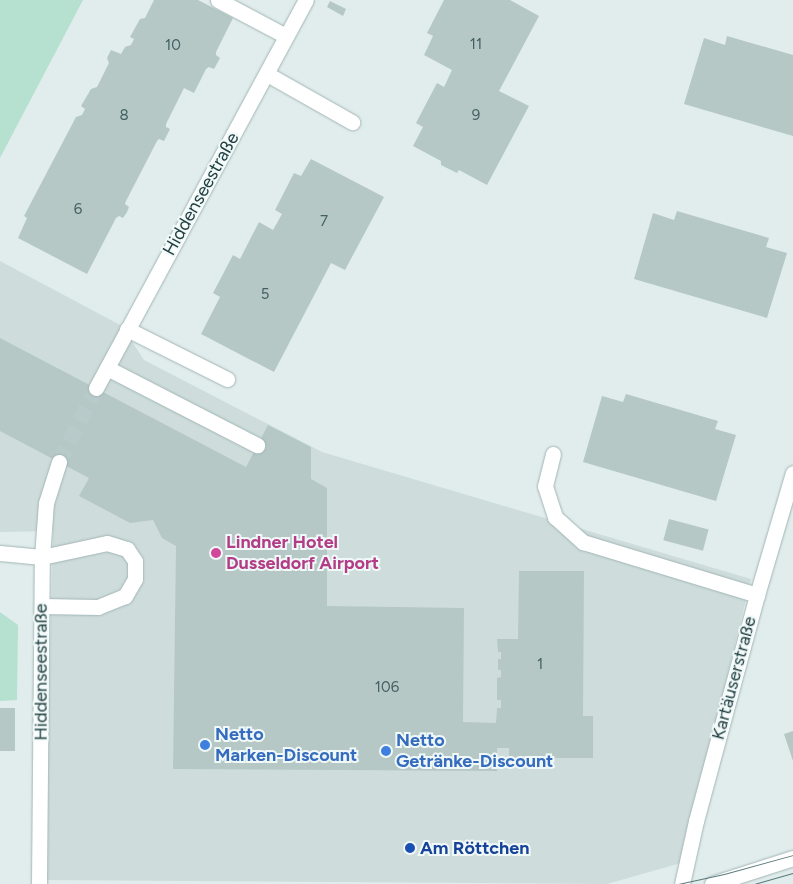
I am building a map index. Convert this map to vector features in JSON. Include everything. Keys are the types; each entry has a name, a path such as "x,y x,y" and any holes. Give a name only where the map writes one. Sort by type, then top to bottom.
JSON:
{"street":[{"path":"218,0 286,36"},
{"name":"Hiddenseestraße","path":"96,388 306,0"},
{"path":"267,74 352,122"},
{"path":"127,330 228,378"},
{"path":"107,368 257,446"},
{"path":"553,454 545,486 555,518 583,542 757,595"},
{"name":"Hiddenseestraße","path":"39,884 42,556 46,503 59,462"},
{"name":"Kartäuserstraße","path":"682,884 696,821 757,595 793,473"},
{"path":"0,553 42,556 107,543 127,549 135,560 135,579 125,596 98,607 42,606"},
{"path":"712,884 793,858"}],"shaded area":[{"path":"0,261 122,326 144,360 322,452 751,579 681,863 607,884 45,880 53,531 0,532"}],"green space":[{"path":"0,0 83,0 0,158"},
{"path":"0,612 18,625 17,700 0,701"}],"building":[{"path":"154,0 198,0 233,18 216,52 216,55 220,58 214,69 209,67 206,69 194,93 184,88 166,124 166,127 170,129 164,141 159,139 157,141 126,201 125,204 129,207 127,212 123,218 119,216 116,218 87,274 18,238 27,218 24,216 76,117 82,115 85,109 81,106 91,89 97,87 109,63 107,58 111,50 121,54 125,47 131,45 134,39 130,37 140,19 145,18"},
{"path":"444,0 510,0 539,16 499,91 529,106 487,185 459,170 457,173 441,165 441,161 413,146 423,127 416,123 437,83 444,87 452,70 424,55 433,36 427,33"},
{"path":"330,1 346,9 343,16 327,7"},
{"path":"727,36 793,55 793,136 684,104 704,38 725,45"},
{"path":"311,159 384,197 345,270 331,263 274,372 201,334 220,297 213,293 233,255 240,259 259,222 273,230 282,214 275,210 294,173 301,176"},
{"path":"677,211 769,238 766,247 787,253 767,318 634,279 653,213 674,220"},
{"path":"0,338 246,467 268,425 311,447 311,479 327,488 327,606 464,608 463,722 496,723 497,708 501,708 501,700 497,700 497,678 501,677 501,670 498,670 498,659 501,659 501,652 498,652 497,639 518,639 519,571 584,571 583,716 593,716 593,758 509,758 509,748 497,748 497,771 173,769 176,546 162,538 153,520 130,523 79,496 89,478 0,431"},
{"path":"626,394 718,421 715,429 736,435 716,501 583,462 602,396 623,402"},
{"path":"669,519 709,530 703,551 663,540"},
{"path":"0,708 15,708 15,751 0,751"},
{"path":"793,731 793,761 784,734"}],"tunnel":[{"path":"59,462 96,388"}],"tram line":[{"path":"678,884 724,874 793,855"},
{"path":"754,884 793,873"}],"place":[{"name":"Lindner Hotel Dusseldorf Airport","path":"216,553"},
{"name":"Netto Marken-Discount","path":"205,745"},
{"name":"Netto Getränke-Discount","path":"386,751"},
{"name":"Am Röttchen","path":"410,848"}]}
